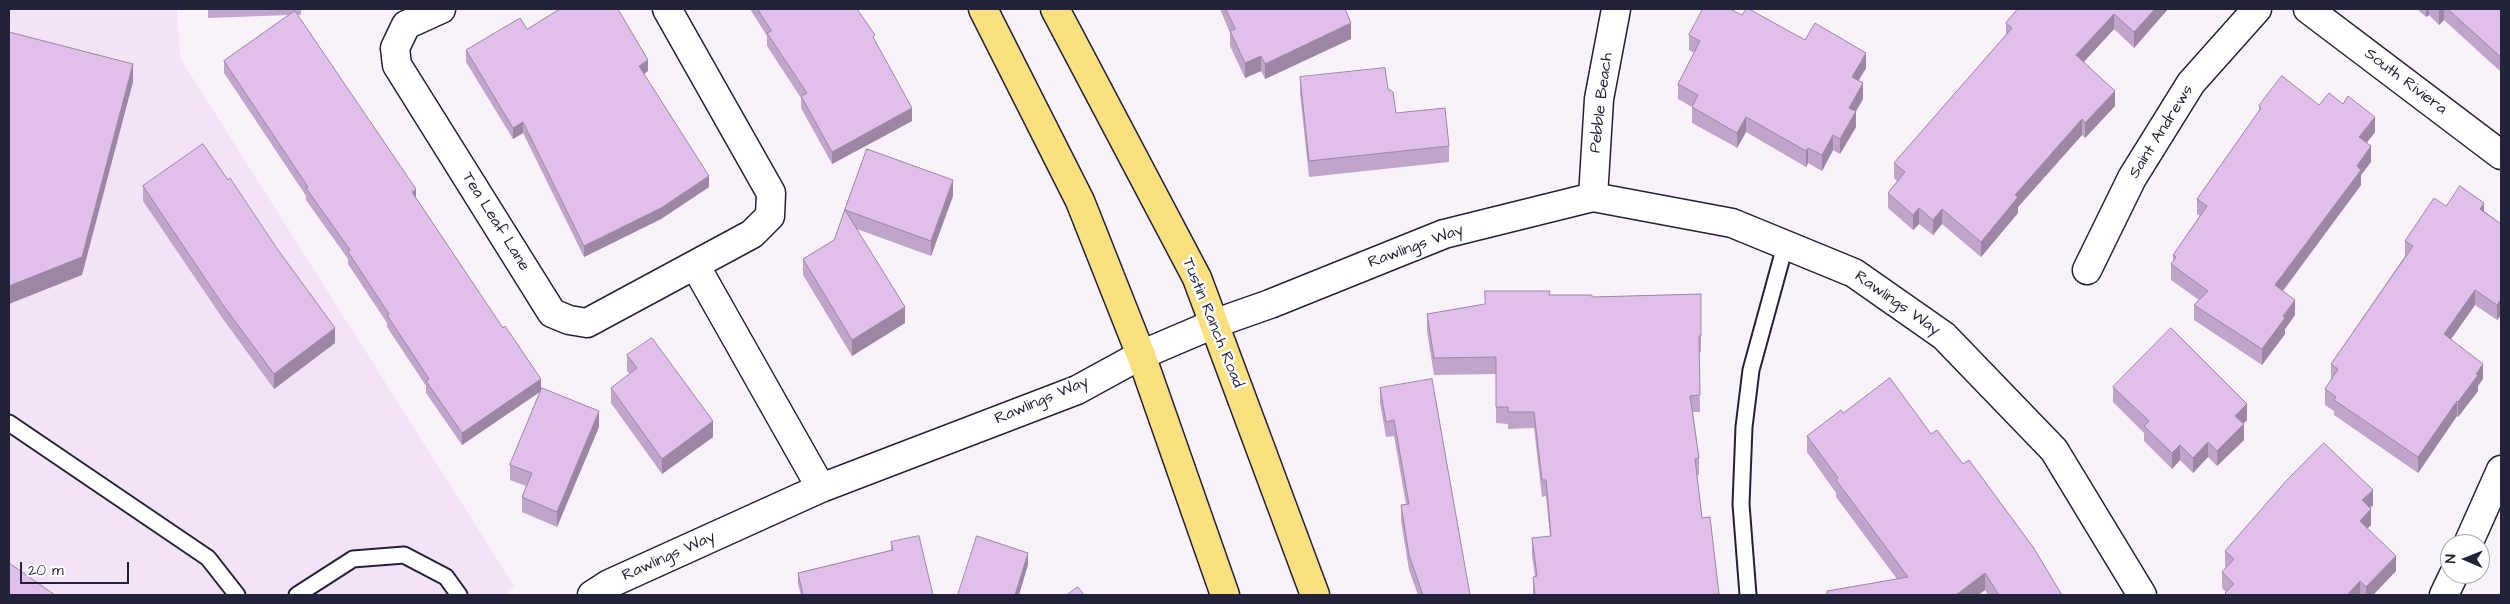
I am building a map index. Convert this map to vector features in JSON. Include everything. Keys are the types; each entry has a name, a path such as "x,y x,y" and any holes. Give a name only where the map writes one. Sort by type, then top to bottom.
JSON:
{"main road":[{"path":"983,9 1080,201 1141,354 1225,595"},
{"name":"Tustin Ranch Road","path":"1055,9 1197,278 1216,323 1315,595"}],"street":[{"name":"Tea Leaf Lane","path":"441,9 406,25 395,48 397,65 552,313 570,320 587,323 752,234 770,216 770,194 666,9"},
{"name":"Pebble Beach","path":"1593,197 1599,99 1616,9"},
{"name":"Saint Andrews","path":"2087,270 2132,178 2192,83 2257,9"},
{"name":"South Riviera","path":"2308,9 2501,155"},
{"name":"Rawlings Way","path":"592,595 609,584 821,488 1067,393 1141,354 1216,323 1270,304 1444,234 1593,197 1732,223 1854,273 1944,336 2054,450 2142,595"},
{"path":"695,265 821,488"},
{"path":"2472,534 2501,470"}],"lane":[{"path":"1748,595 1741,504 1744,427 1751,370 1786,246"},
{"path":"9,423 208,558 237,595"},
{"path":"297,595 353,559 404,555 446,577 460,595"}],"shaded area":[{"path":"9,9 177,9 180,58 514,586 504,595 9,595"}],"building":[{"path":"560,9 618,9 648,60 639,66 709,176 661,208 584,246 523,122 513,128 466,50 520,18 527,29"},
{"path":"758,9 857,9 875,35 873,37 912,108 832,152 801,96 807,93 767,33 771,31"},
{"path":"1226,9 1345,9 1351,23 1265,64 1261,56 1245,63 1230,31 1235,29"},
{"path":"1703,9 1730,9 1742,15 1746,9 1749,9 1805,40 1815,23 1866,53 1852,77 1863,83 1849,108 1856,111 1840,139 1833,135 1822,155 1808,148 1806,151 1746,117 1737,133 1692,107 1698,95 1678,84 1700,41 1689,35"},
{"path":"2018,9 2155,9 2134,32 2114,14 2076,55 2115,91 2085,123 2082,119 2015,195 2018,197 1981,242 1942,209 1933,220 1919,208 1913,215 1888,193 1905,172 1894,163 2012,28 2006,23"},
{"path":"2448,9 2501,9 2501,57"},
{"path":"295,11 416,189 412,192 503,328 505,326 541,379 462,433 426,381 429,379 348,252 350,250 306,188 308,187 224,61"},
{"path":"9,32 133,64 82,257 9,286"},
{"path":"1385,68 1388,89 1393,92 1396,113 1445,108 1449,146 1309,161 1300,77"},
{"path":"2282,76 2319,105 2329,93 2343,104 2348,96 2375,117 2359,137 2371,146 2357,166 2361,170 2275,285 2295,300 2283,316 2285,318 2262,349 2194,305 2208,291 2171,264 2176,257 2173,255 2207,206 2197,199 2261,108 2259,106"},
{"path":"203,144 228,180 230,178 278,250 335,328 274,374 223,305 143,186"},
{"path":"867,149 953,180 931,241 845,210"},
{"path":"2460,186 2484,203 2480,209 2501,224 2501,299 2497,305 2475,290 2444,334 2483,364 2476,374 2478,375 2457,401 2418,457 2334,400 2336,397 2325,389 2338,369 2331,364 2413,246 2405,241 2434,198 2446,206"},
{"path":"845,210 905,307 852,340 803,259 834,240"},
{"path":"1485,291 1550,291 1549,295 1592,295 1592,297 1701,294 1701,336 1699,336 1700,395 1690,396 1699,458 1695,459 1702,518 1710,517 1719,594 1535,595 1533,577 1537,576 1532,538 1551,536 1546,480 1542,480 1534,412 1508,412 1508,407 1496,407 1496,357 1434,358 1427,314 1485,304"},
{"path":"2171,328 2247,404 2235,416 2244,424 2217,451 2208,442 2193,458 2180,445 2172,453 2144,426 2149,421 2113,387"},
{"path":"652,338 713,421 662,459 611,388 637,368 627,355"},
{"path":"1890,378 1931,434 1937,430 1963,464 1969,460 2033,547 2062,595 1999,595 1985,573 1956,595 1827,595 1827,591 1908,577 1836,480 1838,478 1807,436 1841,410 1843,413"},
{"path":"1432,379 1470,595 1423,595 1409,555 1401,505 1409,504 1394,420 1386,422 1380,388"},
{"path":"542,388 599,411 557,512 522,497 532,473 510,465"},
{"path":"2324,443 2373,490 2362,500 2371,509 2360,521 2396,556 2366,587 2360,581 2347,595 2227,595 2225,593 2234,584 2222,572 2234,559 2225,551 2286,481"},
{"path":"919,536 933,595 803,595 798,573 893,550 891,542"},
{"path":"977,536 1028,553 1015,595 958,595"},
{"path":"9,563 55,595 9,595"},
{"path":"1078,587 1084,595 1067,595"}]}
